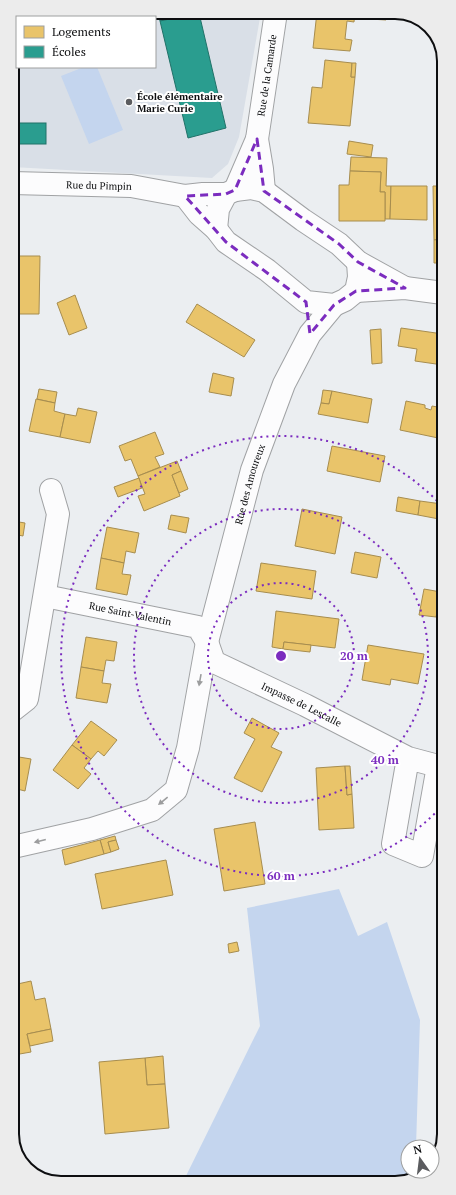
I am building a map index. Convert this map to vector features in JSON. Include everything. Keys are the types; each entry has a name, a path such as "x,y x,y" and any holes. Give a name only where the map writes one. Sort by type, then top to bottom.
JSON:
{"street":[{"name":"Rue de la Camarde","path":"216,229 218,209 231,192 257,139 275,19"},
{"name":"Rue de la Camarde","path":"257,139 264,191"},
{"name":"Rue du Pimpin","path":"19,183 131,186 185,196 231,192 251,188 264,191"},
{"path":"264,191 339,244 358,262 406,288"},
{"path":"185,196 199,214 216,229 226,242 267,270 306,302 334,305 345,300 356,291 406,288 437,291"},
{"path":"356,291 359,277 358,262"},
{"path":"306,302 310,334"},
{"name":"Rue des Amoureux","path":"19,846 92,829 152,810 176,790 188,748 207,642 252,470 284,384 310,334 334,305"},
{"path":"19,705 27,699 58,514 51,490"},
{"name":"Rue Saint-Valentin","path":"45,596 198,626 207,642"},
{"name":"Impasse de Lescalle","path":"207,642 214,662 305,705 408,758"}],"highlighted area":[{"path":"257,139 264,191 339,244 358,262 405,288 356,291 334,305 310,334 306,302 226,242 185,196 226,194 235,190"}],"shaded area":[{"name":"École élémentaire Marie Curie","path":"156,19 260,19 239,137 228,164 212,178 19,167 19,68 156,68"},
{"path":"81,68 97,68 123,130 89,144 61,76"},
{"path":"339,889 358,936 387,922 420,1020 416,1139 400,1139 400,1176 186,1176 260,1026 247,908"}],"building: Logements":[{"path":"316,19 354,19 354,22 347,21 345,39 352,40 350,51 313,48"},
{"path":"325,60 352,63 351,77 355,77 350,126 308,123 312,87 322,88"},
{"path":"352,63 356,63 355,77 351,77"},
{"path":"349,141 373,145 371,157 347,154"},
{"path":"351,157 387,158 386,186 391,186 390,219 385,219 385,192 380,192 381,172 350,171"},
{"path":"350,171 381,172 380,192 385,192 385,221 339,221 339,185 349,185"},
{"path":"391,186 427,186 427,220 390,219"},
{"path":"433,186 437,186 437,240 434,240"},
{"path":"434,240 437,240 437,263 434,263"},
{"path":"19,256 40,256 39,314 19,314"},
{"path":"75,295 87,328 69,335 57,303"},
{"path":"197,304 255,340 244,357 186,322"},
{"path":"401,328 437,333 437,364 415,361 417,349 398,346"},
{"path":"381,329 382,363 372,364 370,330"},
{"path":"213,373 234,378 231,396 209,392"},
{"path":"39,389 57,392 55,403 37,399"},
{"path":"323,390 332,391 329,404 321,403"},
{"path":"332,391 372,399 368,423 318,414 321,403 329,404"},
{"path":"36,399 55,403 54,411 65,414 60,437 29,431"},
{"path":"406,401 425,405 425,408 431,410 432,406 437,407 437,438 400,430"},
{"path":"78,408 97,412 90,443 60,437 65,414 76,416"},
{"path":"155,432 164,454 155,457 160,467 138,476 131,459 125,461 119,446"},
{"path":"332,446 385,456 380,482 327,471"},
{"path":"177,461 181,471 172,475 180,496 144,511 138,496 145,494 138,476"},
{"path":"181,471 188,489 179,493 172,475"},
{"path":"139,478 142,488 118,497 114,487"},
{"path":"398,497 420,501 418,515 396,511"},
{"path":"420,501 437,503 437,519 418,515"},
{"path":"302,509 342,517 335,554 295,546"},
{"path":"171,515 189,518 186,533 168,529"},
{"path":"19,522 25,523 23,536 19,535"},
{"path":"107,527 139,533 135,553 126,551 124,563 101,558"},
{"path":"355,552 381,557 377,578 351,573"},
{"path":"101,558 124,563 122,574 131,575 127,595 96,589"},
{"path":"261,563 316,571 312,599 256,591"},
{"path":"424,589 437,591 436,617 419,615"},
{"path":"276,611 339,619 335,648 284,642 283,649 272,647"},
{"path":"86,637 117,642 114,661 106,660 104,671 81,667"},
{"path":"284,642 311,645 310,652 283,649"},
{"path":"368,645 424,654 418,684 391,679 390,685 362,680"},
{"path":"81,667 104,671 102,683 111,684 107,703 76,698"},
{"path":"252,718 279,733 271,747 282,752 262,792 234,778 255,739 244,733"},
{"path":"91,721 117,740 104,756 98,751 91,759 72,745"},
{"path":"72,745 91,759 84,768 91,774 78,789 53,770"},
{"path":"19,757 31,759 25,791 19,790"},
{"path":"345,766 347,795 352,794 354,828 319,830 316,768"},
{"path":"345,766 350,766 352,794 347,795"},
{"path":"255,822 265,884 224,891 214,829"},
{"path":"115,836 116,840 108,842 111,852 104,854 100,840"},
{"path":"100,840 104,854 65,865 62,850"},
{"path":"116,840 119,849 111,852 108,842"},
{"path":"166,860 173,895 102,909 95,874"},
{"path":"237,942 239,951 229,953 228,944"},
{"path":"31,981 35,1000 45,998 51,1029 27,1034 31,1052 19,1054 19,984"},
{"path":"51,1029 53,1041 30,1046 27,1034"},
{"path":"163,1056 165,1084 147,1085 145,1058"},
{"path":"145,1058 147,1085 165,1084 169,1128 105,1134 99,1062"}],"building: Écoles":[{"path":"170,19 200,19 226,128 188,138 160,21"},
{"path":"19,123 46,123 46,144 19,144"}],"place":[{"name":"École élémentaire Marie Curie","path":"129,102"}]}
